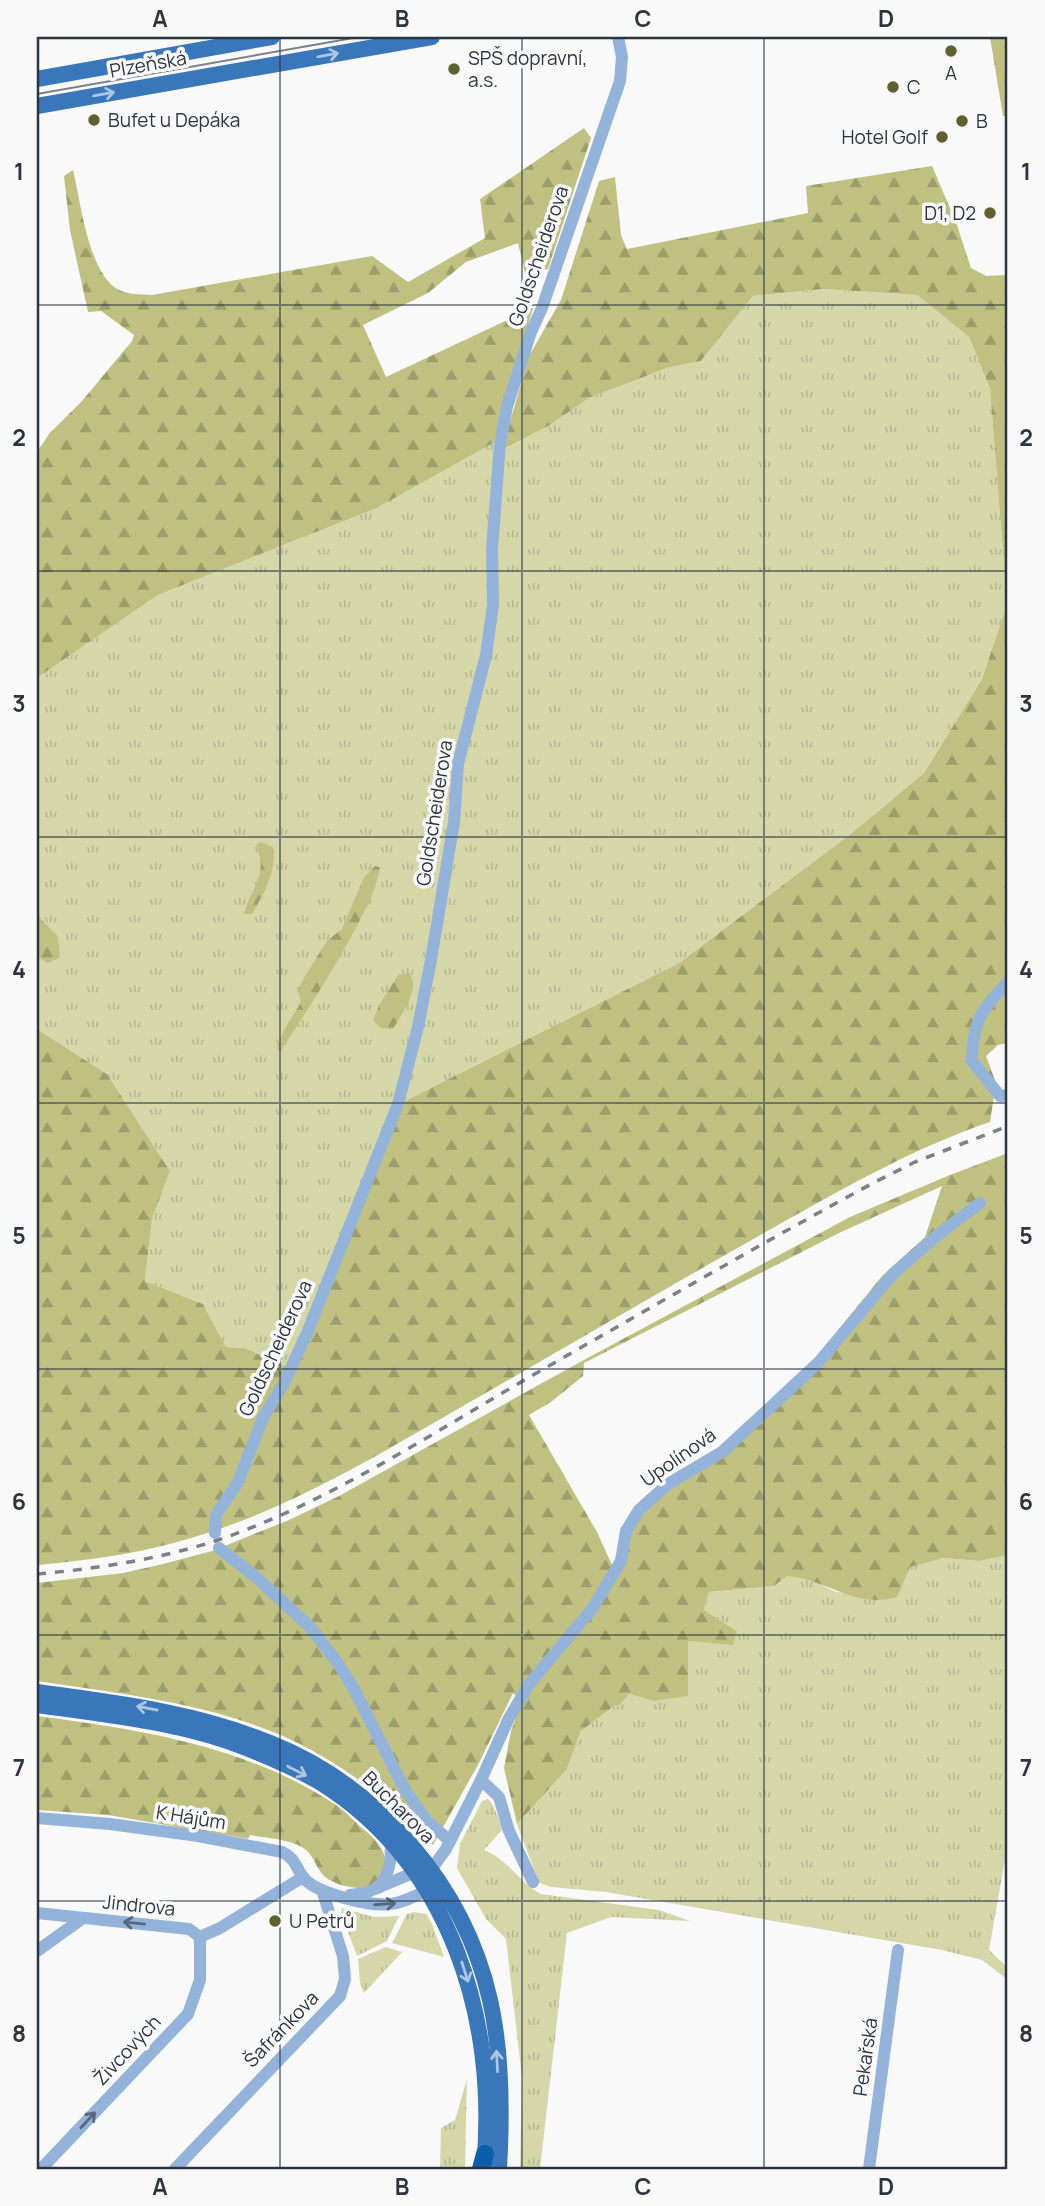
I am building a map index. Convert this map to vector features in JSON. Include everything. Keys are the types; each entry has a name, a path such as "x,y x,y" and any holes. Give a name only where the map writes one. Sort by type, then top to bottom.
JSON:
{"main road":[{"name":"Plzeňská","path":"37,79 272,37"},
{"name":"Plzeňská","path":"37,106 432,37"},
{"name":"Bucharova","path":"37,1692 157,1710 238,1731 282,1748 326,1770 352,1788 397,1830 431,1870 455,1910 482,1969 496,2039 500,2111 499,2169"},
{"name":"Bucharova","path":"37,1705 172,1727 247,1748 320,1783 361,1813 391,1843 426,1891 454,1942 473,2002 485,2082 483,2164"}],"street":[{"name":"Goldscheiderova","path":"215,1533 216,1515 238,1482 263,1418 284,1383 307,1333 398,1104 418,1027 431,960 454,822 458,764 486,655 493,605 492,549 497,470 507,407 620,81 622,57 618,37"},
{"path":"1008,982 977,1021 972,1061 1000,1096 1008,1095"},
{"name":"Upolínová","path":"426,1891 431,1870 450,1841 509,1718 530,1683 592,1609 621,1561 626,1531 639,1510 668,1484 722,1452 818,1363 893,1274 980,1203"},
{"path":"219,1548 257,1578 310,1628 337,1662 354,1689 405,1790 427,1821 450,1841"},
{"path":"481,1780 499,1797 509,1831 533,1882"},
{"name":"K Hájům","path":"37,1818 110,1824 282,1852 291,1857 303,1877 322,1890 373,1905 398,1903 426,1891"},
{"path":"377,1888 387,1876 391,1863 391,1843"},
{"path":"342,1896 365,1893 413,1873 431,1870"},
{"path":"200,1937 220,1928 303,1877"},
{"name":"Šafránkova","path":"175,2169 340,1996 345,1979 343,1956 322,1890"},
{"name":"Jindrova","path":"37,1913 189,1930 200,1937"},
{"path":"37,1951 83,1918"},
{"name":"Živcových","path":"41,2169 188,2014 200,1980 200,1937"},
{"name":"Pekařská","path":"869,2169 898,1950"}],"green space":[{"path":"990,37 1008,37 1008,116 1003,116"},
{"path":"584,128 591,138 548,269 525,273 518,243 466,262 428,293 363,325 386,377 533,308 504,406 497,441 377,508 158,595 37,678 37,452 49,434 82,401 132,341 134,335 101,311 88,312 70,230 64,176 73,170 93,253 108,282 123,292 152,295 372,256 408,282 485,238 480,199"},
{"path":"932,166 956,222 971,268 986,276 1008,275 1008,1043 998,1045 986,1056 996,1083 990,1122 909,1155 857,1182 705,1266 382,1453 312,1490 241,1521 163,1546 100,1558 37,1565 37,1029 107,1074 170,1171 152,1219 145,1281 203,1304 226,1347 245,1348 295,1371 401,1103 679,963 853,832 924,773 982,679 1007,604 990,389 969,337 917,295 824,289 753,296 701,361 667,368 589,398 550,425 502,450 529,356 561,300 599,181 615,177 621,235 627,249 808,213 806,186"},
{"path":"824,289 917,295 969,337 990,389 1007,604 982,679 924,773 853,832 679,963 401,1103 295,1372 245,1348 226,1347 203,1304 145,1281 152,1219 170,1171 107,1074 37,1029 37,678 158,595 377,508 497,441 503,450 550,425 589,398 667,368 701,361 753,296"},
{"path":"261,842 273,847 273,865 265,890 252,914 244,914 260,874 260,856 256,845"},
{"path":"375,866 380,867 378,877 364,912 343,952 280,1052 277,1048 283,1032 301,1002 298,989 327,941 342,929 364,877"},
{"path":"37,909 41,919 58,937 60,958 48,963 37,956"},
{"path":"399,974 409,974 412,993 393,1029 381,1028 373,1021 379,1005"},
{"path":"1008,1153 1008,1555 979,1561 944,1558 910,1567 897,1597 882,1600 854,1596 815,1582 787,1576 774,1586 709,1592 704,1610 737,1631 733,1645 688,1641 688,1696 653,1701 629,1694 620,1705 614,1706 581,1731 567,1769 517,1824 504,1768 511,1731 522,1701 513,1693 479,1763 433,1845 419,1837 386,1802 352,1775 296,1742 261,1727 225,1715 150,1698 37,1681 37,1583 123,1573 159,1565 212,1551 289,1520 339,1496 850,1217","holes":["942,1186 925,1237 882,1276 813,1361 726,1443 621,1531 612,1565 597,1532 529,1415 551,1402 583,1376 584,1363 839,1233"]},
{"path":"1008,1555 1008,1843 989,1950 1008,1968 1008,1980 982,1960 942,1950 606,1892 551,1887 539,1883 517,1824 567,1769 581,1731 614,1706 620,1705 629,1694 653,1701 688,1640 737,1631 704,1610 709,1592 774,1586 787,1576 805,1577 836,1592 897,1596 909,1567 944,1558 979,1561"},
{"path":"37,1716 155,1735 232,1755 269,1769 339,1807 368,1833 383,1852 383,1873 369,1886 350,1887 327,1879 306,1850 284,1840 250,1835 248,1839 108,1815 37,1810"},
{"path":"488,1799 503,1829 484,1850 500,1859 526,1884 541,1894 659,1910 690,1921 611,1917 567,1933 540,2169 520,2169 522,2078 506,1939 486,1919 457,1868 460,1844 482,1801"},
{"path":"342,1908 374,1917 399,1916 387,1941 357,1956 341,1913"},
{"path":"407,1914 426,1914 444,1957 392,1943"},
{"path":"386,1947 402,1952 364,1993 360,1983 358,1959"},
{"path":"467,2079 465,2169 440,2169 441,2128 455,2120"}],"tram line":[{"path":"37,94 359,37"}],"railway":[{"path":"37,1574 124,1563 188,1549 251,1528 293,1510 375,1468 533,1375 875,1182 915,1162 1008,1126"}],"place":[{"name":"A","path":"951,51"},
{"name":"SPŠ dopravní, a.s.","path":"454,69"},
{"name":"C","path":"893,87"},
{"name":"Bufet u Depáka","path":"94,120"},
{"name":"B","path":"962,121"},
{"name":"Hotel Golf","path":"942,137"},
{"name":"D1, D2","path":"990,213"},
{"name":"U Petrů","path":"275,1921"}]}
